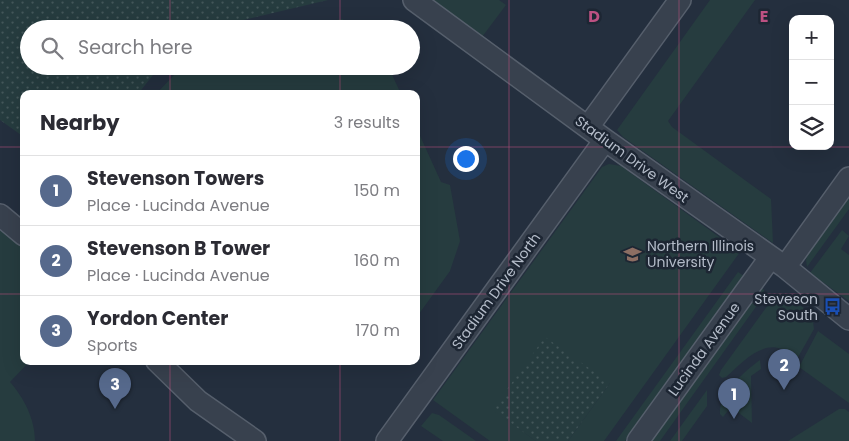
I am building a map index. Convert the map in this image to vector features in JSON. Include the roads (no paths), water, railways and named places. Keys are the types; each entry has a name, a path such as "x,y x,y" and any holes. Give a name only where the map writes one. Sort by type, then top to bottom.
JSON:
{"street":[{"name":"Stadium Drive West","path":"414,0 588,128 778,263 849,319"},
{"path":"588,128 680,0"},
{"name":"Stadium Drive North","path":"387,441 606,140"},
{"name":"Lucinda Avenue","path":"638,441 778,263 849,178"},
{"path":"0,215 20,231"},
{"path":"161,365 198,401 255,441"}],"place":[{"name":"Northern Illinois University","path":"633,254"},
{"name":"Steveson South","path":"832,307"},
{"name":"Stevenson B Tower","path":"784,390"},
{"name":"Yordon Center","path":"115,409"},
{"name":"Stevenson Towers","path":"734,419"}]}
